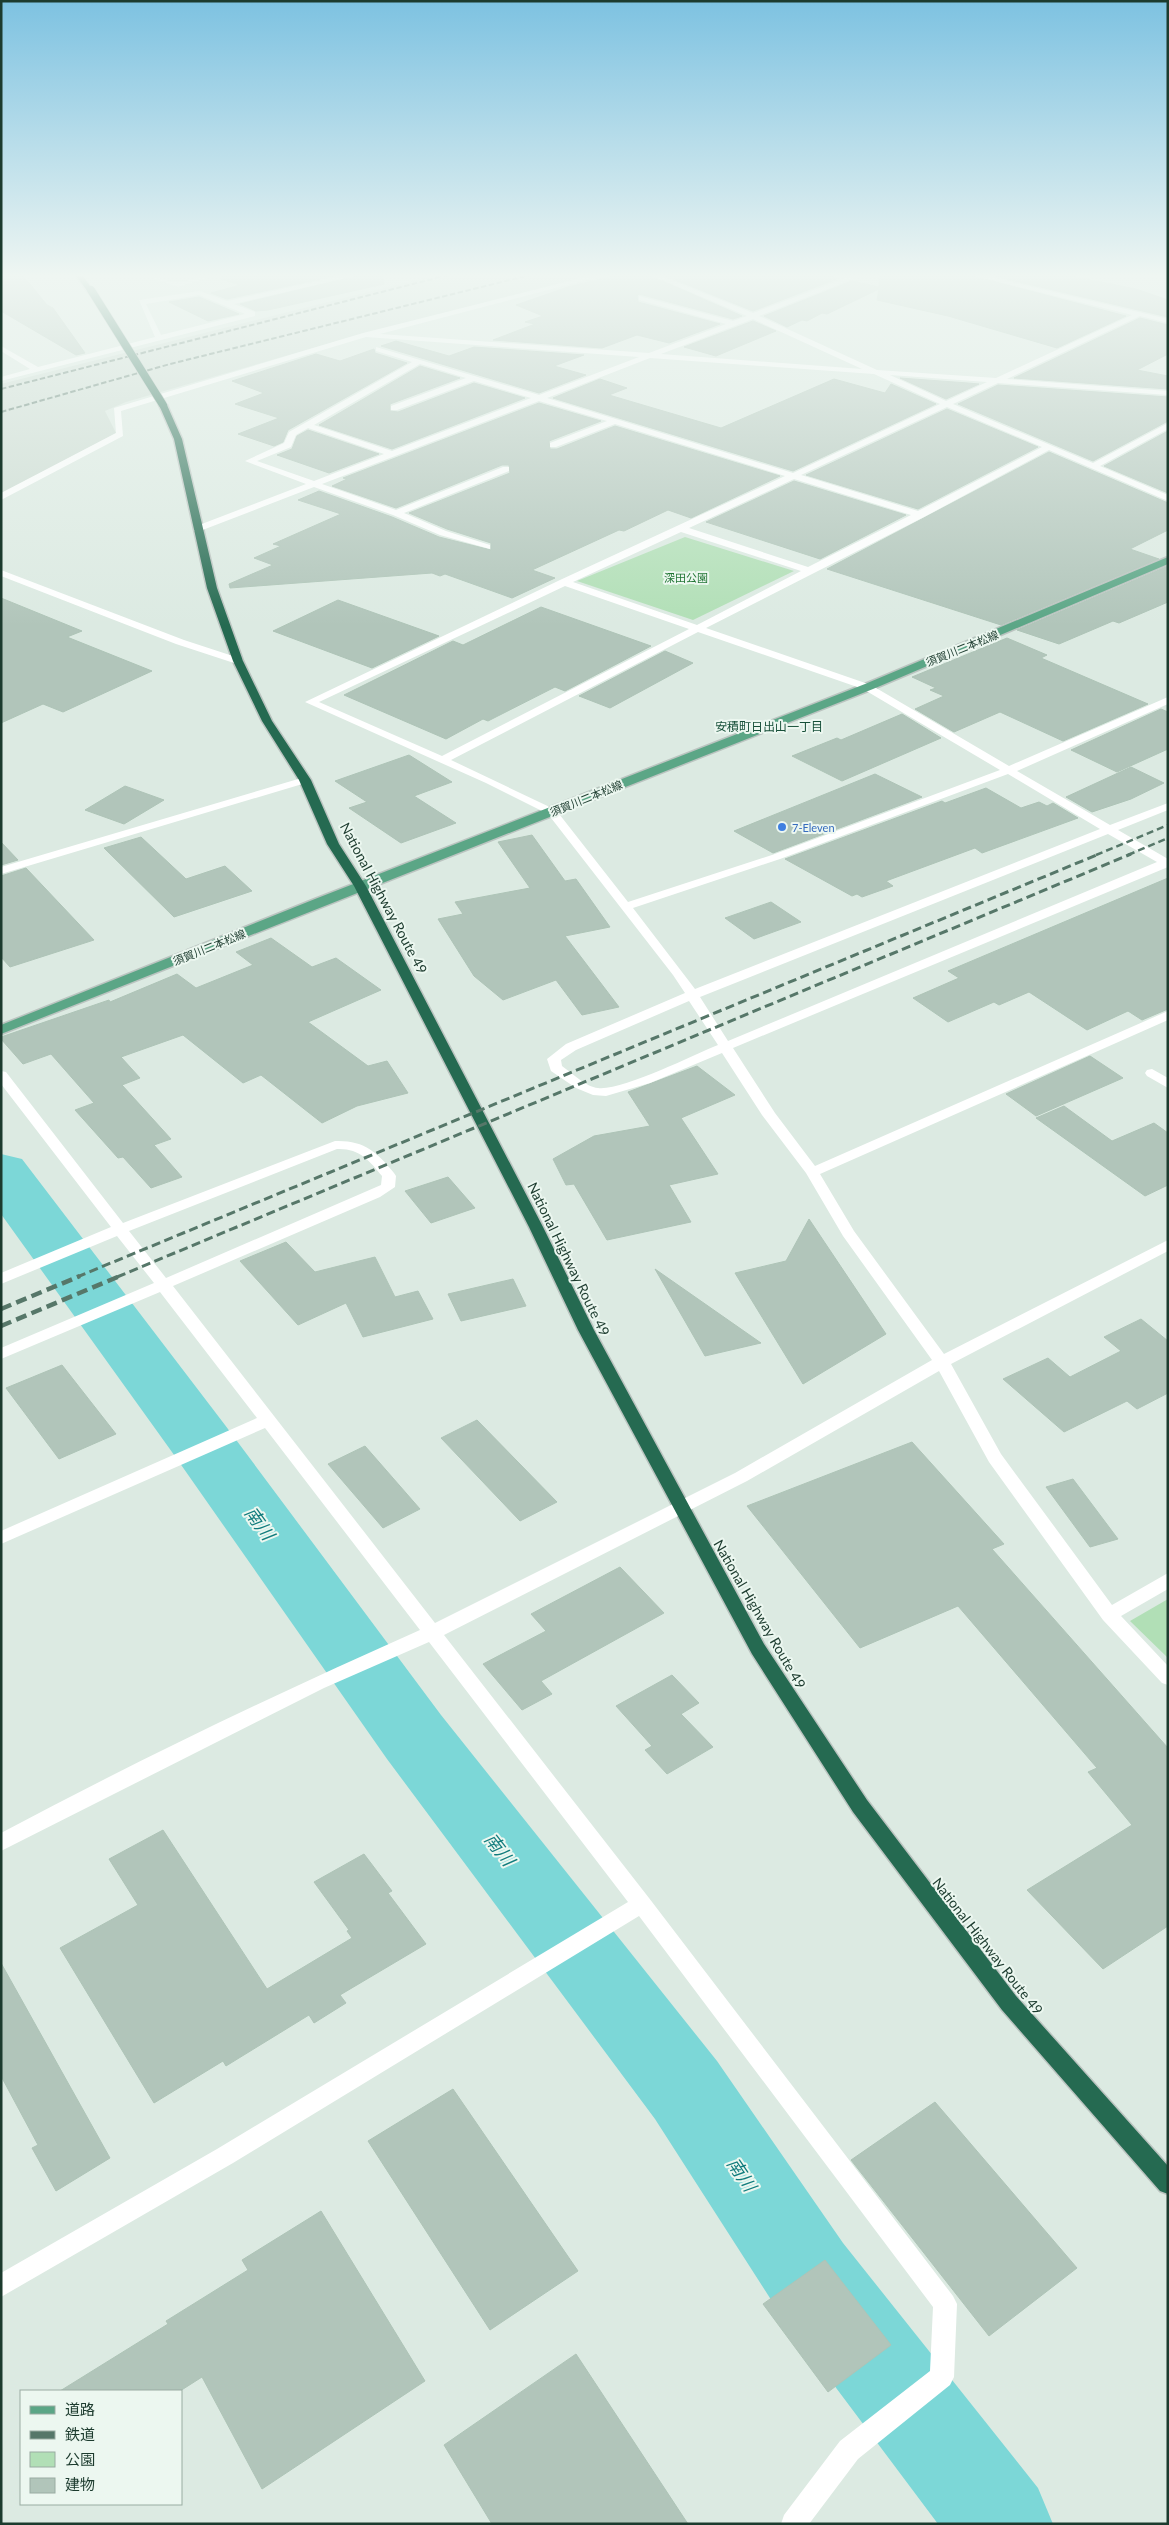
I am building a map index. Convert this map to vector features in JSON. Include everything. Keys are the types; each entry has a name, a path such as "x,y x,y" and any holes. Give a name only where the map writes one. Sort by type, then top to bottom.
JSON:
{"highway":[{"name":"National Highway Route 49","path":"154,391 163,405 178,439 212,588 238,661 267,721 305,780 333,844 360,886 536,1227 586,1330 679,1506 758,1649 860,1806 1009,2003 1168,2183"}],"main road":[{"name":"須賀川二本松線","path":"1,1030 360,886 867,687 1064,606 1168,560"}],"street":[{"path":"1,497 120,434 117,410 176,391"},
{"path":"367,391 292,434 288,445 249,461 396,513 443,533 487,547"},
{"path":"394,408 440,391"},
{"path":"516,391 921,515"},
{"path":"197,529 558,391"},
{"path":"919,391 1168,498"},
{"path":"971,391 795,476 563,582 310,702 535,802 552,812 627,906 692,995 769,1115 812,1172 848,1233 942,1362 995,1458 1109,1615 1168,1678"},
{"path":"1139,391 1168,393"},
{"path":"553,445 615,421"},
{"path":"307,425 392,454"},
{"path":"1094,466 1168,425"},
{"path":"442,760 921,515 1049,447"},
{"path":"396,513 506,469"},
{"path":"682,529 810,571"},
{"path":"1,573 180,642 238,661"},
{"path":"563,582 697,630 867,687 1167,863"},
{"path":"627,906 776,857 1009,770 1168,700"},
{"path":"1,871 305,780"},
{"path":"1167,863 608,1094 590,1092 556,1068 554,1059 570,1047 692,995 1168,806"},
{"path":"812,1172 1168,1016"},
{"path":"1152,1073 1168,1084"},
{"path":"1,1075 112,1232 426,1636 642,1904 946,2304 942,2377 849,2450 793,2524"},
{"path":"1,1279 112,1232 335,1145 349,1144 363,1148 373,1156 389,1176 388,1187 375,1194 1,1354"},
{"path":"1,1843 87,1797 318,1683 426,1636 679,1506 741,1477 942,1362 1168,1245"},
{"path":"1,1538 260,1423"},
{"path":"1109,1615 1168,1580"},
{"path":"1,2286 528,1974 642,1904"}],"shaded area":[{"path":"1,391 165,391 126,402 105,411 116,433 1,494"}],"green space":[{"name":"深田公園","path":"685,537 794,571 693,620 577,581"},
{"path":"1168,1599 1168,1658 1130,1621"}],"building":[{"path":"258,391 358,391 288,430 283,442 274,446 238,434 279,418 235,404 264,393"},
{"path":"377,391 425,391 390,404 390,411 398,412 453,391 501,391 525,398 392,449 319,425"},
{"path":"571,391 620,391 609,395 721,428 807,391 877,391 885,393 886,391 906,391 936,404 793,471 553,398"},
{"path":"928,391 964,391 946,399"},
{"path":"986,391 1081,391 1168,397 1168,421 1093,461 958,404"},
{"path":"539,403 601,421 549,441 550,449 557,449 615,426 780,476 691,518 668,510 624,531 619,530 532,570 555,578 512,598 445,574 440,576 432,573 230,588 229,584 273,565 254,558 281,546 273,544 341,514 298,500 319,491 392,517 439,537 491,550 491,543 447,529 409,513 510,473 509,465 502,465 396,508 332,486 347,479 343,478"},
{"path":"947,409 1038,447 918,509 806,475"},
{"path":"308,430 379,454 329,473 277,455 292,449 297,436"},
{"path":"1168,431 1168,493 1104,466"},
{"path":"1049,452 1168,503 1168,530 1130,549 1159,559 1001,625 827,569"},
{"path":"794,481 906,515 820,559 706,522"},
{"path":"1168,566 1168,602 1119,623 1113,621 1059,644 1017,630"},
{"path":"1,598 82,631 67,637 152,671 63,712 43,704 1,723"},
{"path":"338,600 439,636 372,668 273,631"},
{"path":"541,607 651,646 565,691 555,687 488,721 483,719 446,739 344,695 453,641 463,645"},
{"path":"1007,638 1047,655 1041,658 1148,704 1063,741 1000,712 954,732 915,709 944,696 930,690 936,688 912,677"},
{"path":"665,651 693,663 610,708 579,696"},
{"path":"1161,709 1168,712 1168,749 1117,772 1071,750"},
{"path":"902,714 941,738 842,781 792,756 837,738 841,740"},
{"path":"409,755 452,782 414,796 456,823 401,843 349,808 367,802 335,781"},
{"path":"1131,767 1164,783 1131,799 1092,812 1066,797"},
{"path":"875,774 922,797 773,853 734,831"},
{"path":"125,786 164,800 124,824 85,810"},
{"path":"986,788 1021,808 1039,802 1047,806 1053,803 1078,818 982,853 975,848 886,881 893,886 862,897 857,894 852,896 785,859 942,801 945,803"},
{"path":"532,835 565,881 576,879 610,927 565,936 619,1007 582,1015 556,980 503,1000 474,976 438,919 463,914 455,902 530,888 498,842"},
{"path":"141,837 186,879 225,866 252,891 174,917 104,848"},
{"path":"1,842 18,860 1,865"},
{"path":"26,868 94,940 10,967 1,957 1,876"},
{"path":"1168,878 1168,1009 1142,1020 1128,1011 1087,1030 1029,992 999,1005 994,1002 948,1022 913,998 959,978 948,971"},
{"path":"771,902 801,922 754,939 725,918"},
{"path":"271,938 312,967 336,958 381,990 308,1022 368,1066 387,1061 408,1093 357,1106 322,1123 261,1075 243,1083 183,1035 121,1057 140,1078 122,1085 171,1139 154,1145 182,1177 151,1188 123,1157 118,1158 75,1110 94,1103 51,1054 23,1064 1,1039 1,1037 109,1000 110,1002 177,974 196,988 253,965 236,952"},
{"path":"1090,1056 1123,1078 1036,1116 1006,1094"},
{"path":"697,1066 735,1095 681,1118 718,1174 669,1185 691,1222 607,1240 574,1184 566,1185 553,1159 594,1136 650,1126 628,1092"},
{"path":"1064,1106 1112,1141 1154,1123 1168,1133 1168,1185 1145,1196 1036,1118"},
{"path":"448,1177 475,1208 431,1223 405,1191"},
{"path":"809,1219 886,1334 803,1384 735,1273 786,1261"},
{"path":"286,1242 315,1272 375,1257 395,1297 418,1291 433,1319 363,1337 346,1303 298,1325 240,1261"},
{"path":"655,1269 761,1343 705,1356"},
{"path":"513,1279 526,1306 461,1321 448,1294"},
{"path":"1141,1319 1168,1341 1168,1393 1137,1409 1127,1401 1064,1432 1003,1379 1048,1358 1070,1377 1121,1351 1104,1337"},
{"path":"62,1365 116,1434 59,1459 6,1388"},
{"path":"477,1420 557,1502 520,1521 441,1438"},
{"path":"912,1442 1004,1544 992,1549 1168,1748 1168,1926 1103,1969 1027,1890 1132,1825 1088,1772 1097,1768 958,1606 860,1648 747,1506"},
{"path":"365,1446 420,1509 383,1528 328,1464"},
{"path":"1073,1479 1118,1539 1090,1547 1046,1487"},
{"path":"620,1567 664,1613 541,1681 552,1694 522,1710 483,1664 546,1631 531,1614"},
{"path":"672,1675 699,1703 681,1714 713,1747 667,1774 645,1750 652,1746 616,1706"},
{"path":"163,1830 267,1989 352,1938 347,1931 349,1930 314,1882 364,1854 392,1891 388,1893 426,1944 340,1995 346,2003 314,2023 309,2015 226,2066 223,2061 154,2103 60,1948 138,1905 109,1859"},
{"path":"1,1963 110,2158 56,2191 32,2148 38,2145 1,2076"},
{"path":"453,2089 578,2271 490,2330 368,2141"},
{"path":"935,2102 1077,2268 989,2336 851,2160"},
{"path":"321,2211 425,2381 262,2489 202,2377 182,2390 62,2390 168,2324 166,2321 248,2270 242,2260"},
{"path":"825,2260 891,2345 828,2392 763,2304"},
{"path":"576,2354 688,2524 492,2524 444,2445"}],"waterway":[{"name":"南川","path":"1,1172 201,1442 414,1737 686,2090 810,2276 1002,2524"}],"railway":[{"path":"1,412 76,391"},
{"path":"1096,855 1168,825"},
{"path":"1128,855 1168,838"},
{"path":"77,1277 1099,854"},
{"path":"117,1277 1131,854"},
{"path":"1,1309 80,1276"},
{"path":"1,1326 120,1276"}],"place":[{"name":"7-Eleven","path":"782,827"}],"district":[{"name":"安積町日出山一丁目","path":"769,726"}]}
